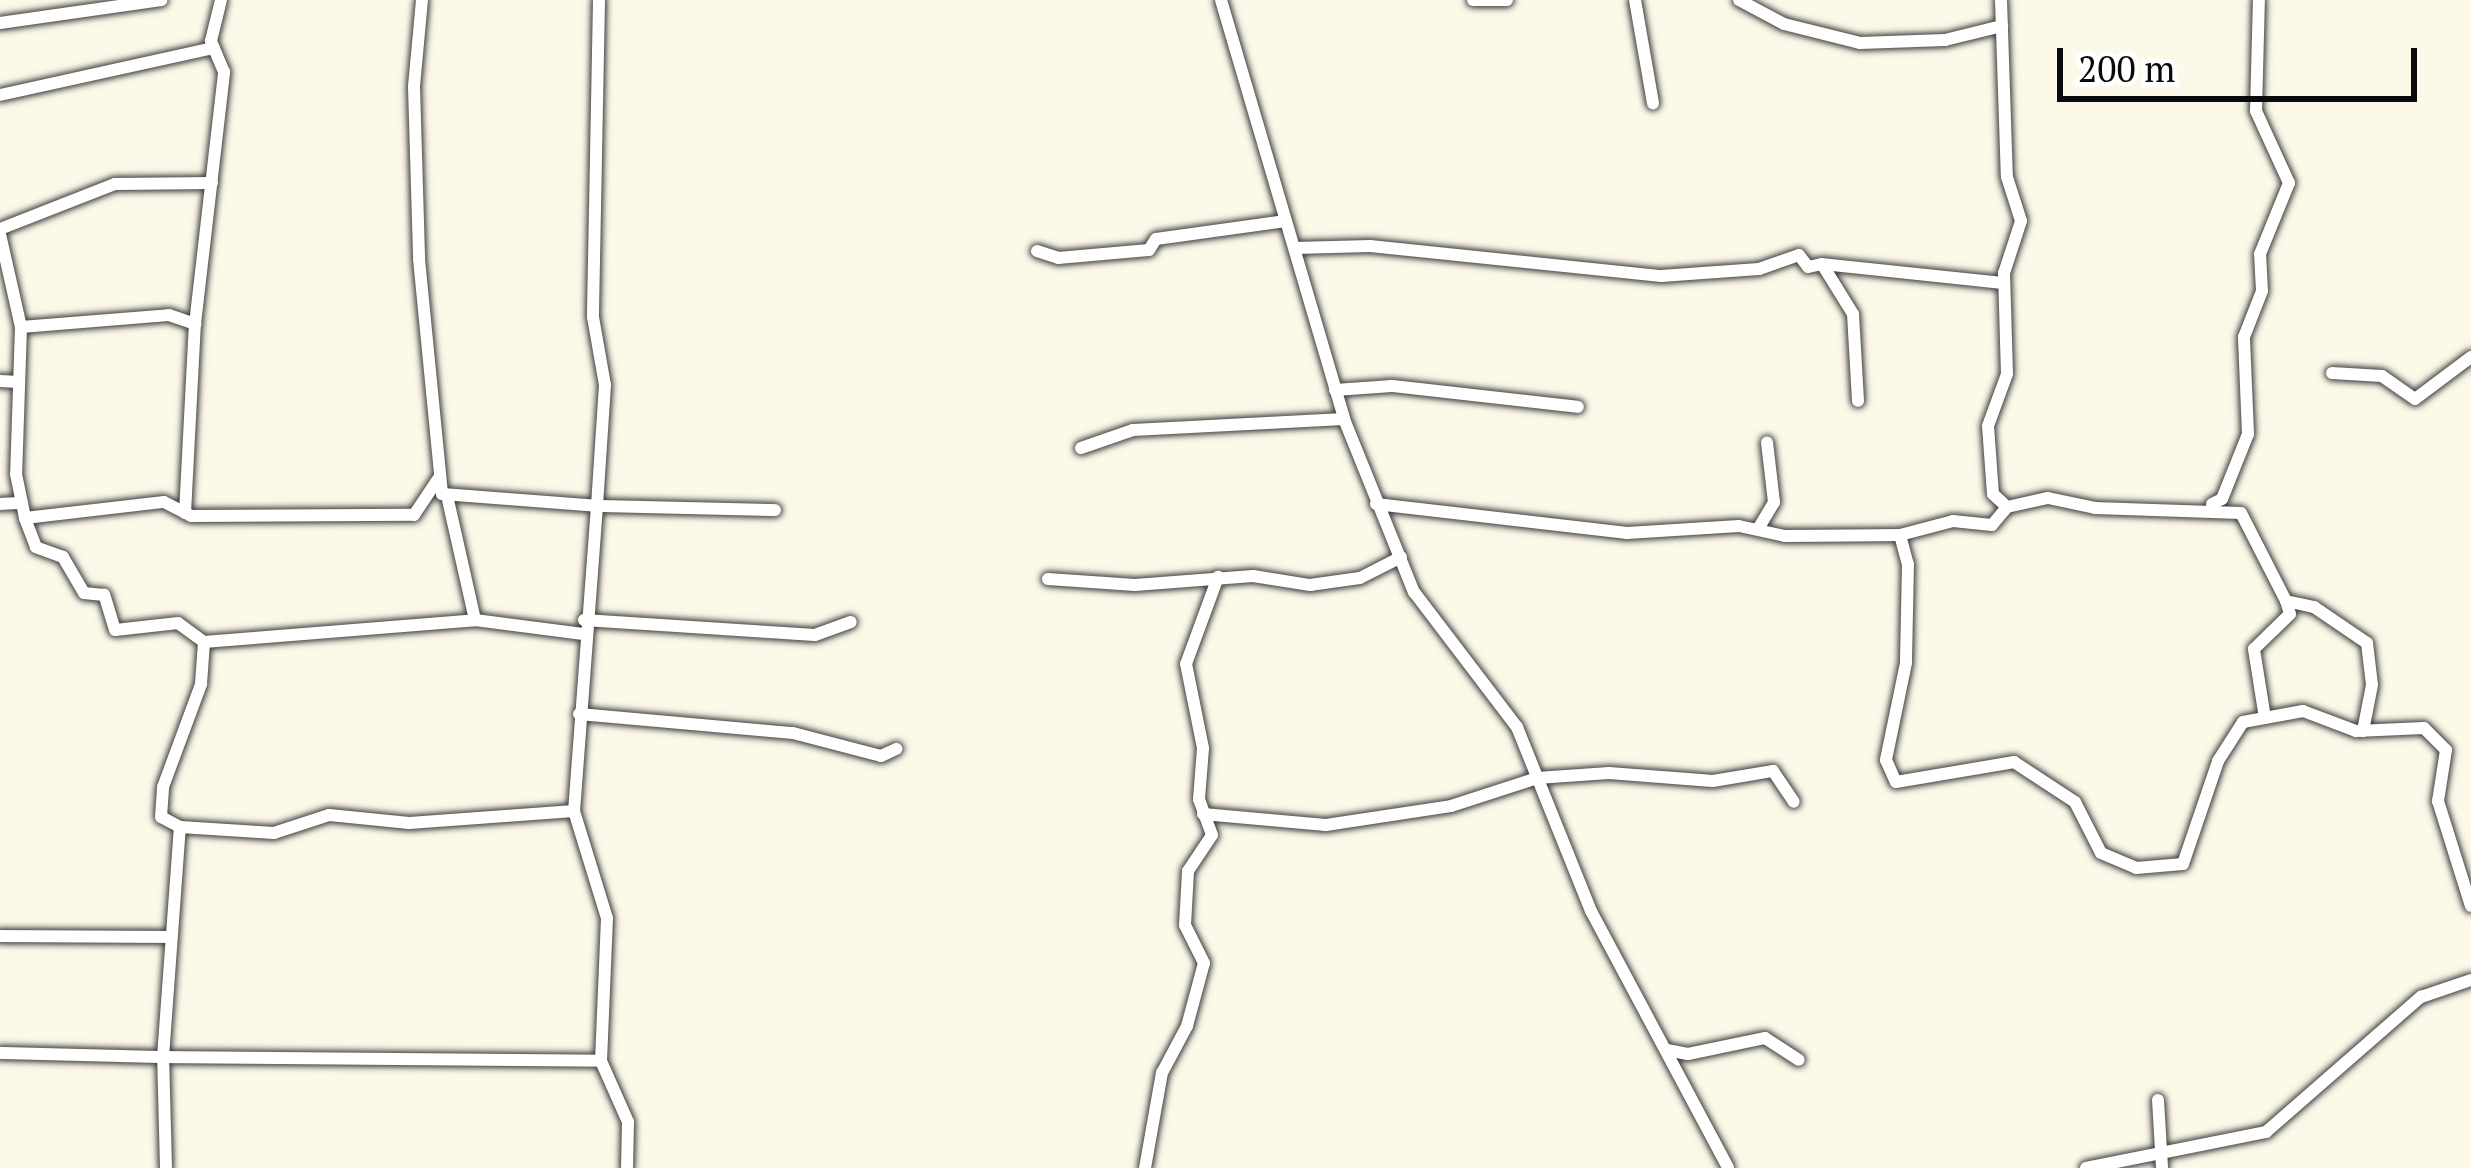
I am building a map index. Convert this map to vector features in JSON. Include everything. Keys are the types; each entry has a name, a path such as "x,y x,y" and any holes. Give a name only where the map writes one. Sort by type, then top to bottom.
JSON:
{"street":[{"path":"0,23 87,4 161,0"},
{"path":"185,513 195,324 224,72 214,47 221,0"},
{"path":"422,0 414,87 418,237 439,478 476,620"},
{"path":"599,0 593,317 605,385 574,811 607,918 601,1061 628,1122 626,1168"},
{"path":"1221,0 1335,390 1376,504 1428,616 1517,727 1592,911 1728,1168"},
{"path":"1473,0 1507,0"},
{"path":"1635,0 1653,103"},
{"path":"1739,0 1784,24 1860,43 1945,40 2002,26"},
{"path":"2001,0 2007,177 2021,221 2004,283 2007,374 1988,426 1994,494 2007,507"},
{"path":"2206,507 2222,499 2248,434 2244,337 2262,291 2260,254 2288,183 2259,130 2259,0"},
{"path":"0,94 214,47"},
{"path":"212,182 115,184 0,231 21,327 24,510 36,547 63,557 84,593 104,595 116,630 178,623 204,642 476,620 815,635 851,622"},
{"path":"1037,251 1090,257 1286,221"},
{"path":"1295,248 1370,246 1660,277 1759,269 1799,255 1808,266 2004,283"},
{"path":"1822,264 1853,314 1858,401"},
{"path":"21,327 102,316 169,315 195,324"},
{"path":"2332,373 2382,376 2415,399 2471,357"},
{"path":"0,381 19,382"},
{"path":"1335,390 1392,386 1578,407"},
{"path":"1081,448 1132,430 1344,419"},
{"path":"1757,530 1774,502 1766,442"},
{"path":"0,504 24,510 164,502 185,513 414,515 439,478"},
{"path":"1376,504 1628,532 1900,535 1953,521 1992,525 2007,507 2048,498 2110,509 2206,507 2241,513 2290,614 2254,649 2265,718"},
{"path":"448,500 775,510"},
{"path":"1900,535 1908,564 1906,663 1886,760 1896,782 2014,762 2075,802 2101,854 2136,868 2183,864 2218,761 2243,722 2303,711 2362,731 2424,728 2446,750 2438,801 2471,906"},
{"path":"1048,579 1185,581 1218,577 1310,585 1360,578 1401,556"},
{"path":"1145,1168 1162,1073 1187,1026 1204,963 1185,926 1188,871 1212,835 1203,814 1203,748 1185,684 1204,601 1218,577"},
{"path":"1185,581 1204,601"},
{"path":"2286,601 2314,607 2367,643 2372,685 2362,731"},
{"path":"204,642 201,684 163,787 161,817 180,827 274,833 329,815 409,823 450,814 574,811"},
{"path":"579,714 610,723 794,733 881,756 896,749"},
{"path":"1203,814 1326,825 1451,806 1537,778 1610,773 1713,782 1773,771 1795,802"},
{"path":"166,1168 163,1057 180,827"},
{"path":"0,936 169,938"},
{"path":"2086,1168 2162,1162 2266,1132 2421,997 2471,980"},
{"path":"1667,1050 1688,1054 1765,1038 1799,1060"},
{"path":"0,1052 601,1061"},
{"path":"2158,1100 2162,1162"}]}
